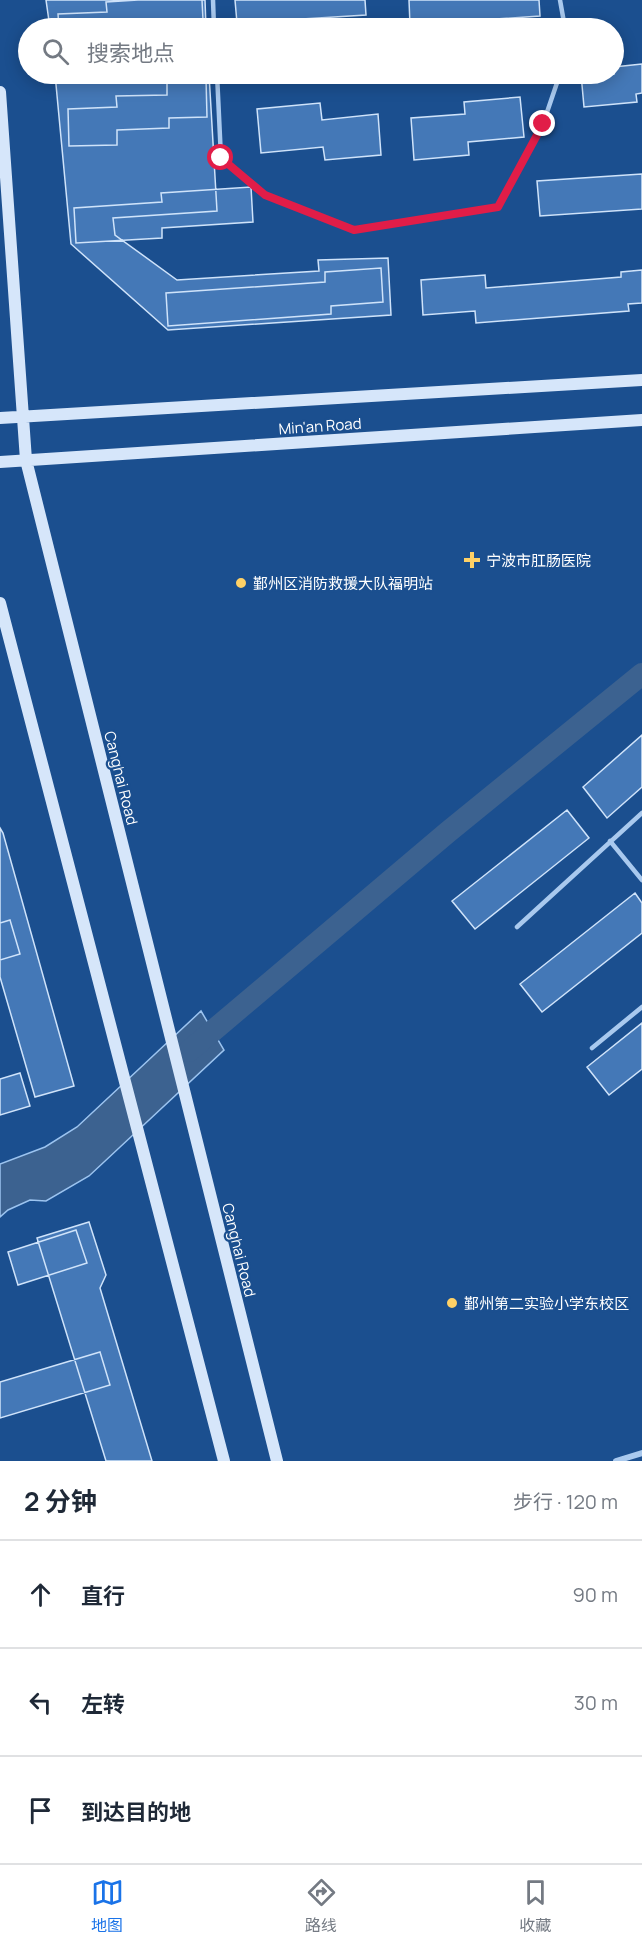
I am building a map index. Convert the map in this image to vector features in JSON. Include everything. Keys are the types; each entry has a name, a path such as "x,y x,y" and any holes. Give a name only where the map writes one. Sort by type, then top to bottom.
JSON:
{"main road":[{"name":"Canghai Road","path":"0,92 26,460 277,1461"},
{"name":"Min'an Road","path":"0,418 642,380"},
{"name":"Min'an Road","path":"0,462 642,420"},
{"path":"0,603 224,1461"}],"street":[{"path":"616,1461 642,1453"}],"lane":[{"path":"213,0 214,18"},
{"path":"560,0 563,18"},
{"path":"217,84 221,158 265,195 354,230 498,207 543,124 557,84"},
{"path":"517,927 642,813"},
{"path":"610,841 642,880"},
{"path":"592,1048 642,1007"}],"water":[{"path":"201,1011 224,1050 89,1176 46,1201 30,1200 8,1210 0,1217 0,1164 45,1147 77,1127"}],"building":[{"path":"46,0 205,0 206,18 49,18"},
{"path":"202,0 203,18 58,18 58,14 107,12 106,2"},
{"path":"235,0 365,0 366,15 318,18 237,18"},
{"path":"409,0 539,0 540,16 410,18"},
{"path":"642,64 642,93 636,94 637,102 584,107 582,84 624,84 624,66"},
{"path":"56,84 210,84 217,211 113,218 115,235 177,280 319,271 318,260 388,258 391,315 168,330 71,244"},
{"path":"167,84 206,84 207,117 169,118 169,128 117,130 117,145 69,146 68,109 117,107 116,96 167,95"},
{"path":"520,97 524,137 468,142 469,155 414,160 411,118 465,114 464,102"},
{"path":"320,103 322,120 378,114 381,155 325,160 323,147 261,153 257,109"},
{"path":"642,174 642,209 540,216 537,181"},
{"path":"251,187 253,222 162,228 162,238 76,243 74,208 162,202 161,193"},
{"path":"381,268 383,302 331,306 331,314 168,326 166,293 325,282 325,272"},
{"path":"642,270 642,303 628,304 629,311 476,323 475,311 423,315 421,280 485,275 486,288 621,277 621,272"},
{"path":"642,735 642,787 607,818 583,787"},
{"path":"567,810 589,838 475,929 452,901"},
{"path":"0,828 74,1086 35,1097 0,977"},
{"path":"635,893 642,903 642,933 542,1012 520,984"},
{"path":"10,920 20,954 0,960 0,923"},
{"path":"642,1023 642,1069 609,1095 587,1067"},
{"path":"20,1073 30,1106 0,1115 0,1079"},
{"path":"89,1222 106,1275 100,1288 152,1461 106,1461 37,1238"},
{"path":"76,1230 87,1263 18,1285 8,1252"},
{"path":"100,1352 110,1385 0,1418 0,1382"}],"waterway":[{"path":"189,1051 448,832 642,674"}],"place":[{"name":"宁波市肛肠医院","path":"472,560"},
{"name":"鄞州区消防救援大队福明站","path":"241,583"},
{"name":"鄞州第二实验小学东校区","path":"452,1303"}],"route":[{"path":"221,158 265,195 354,230 498,207 543,124"}]}
